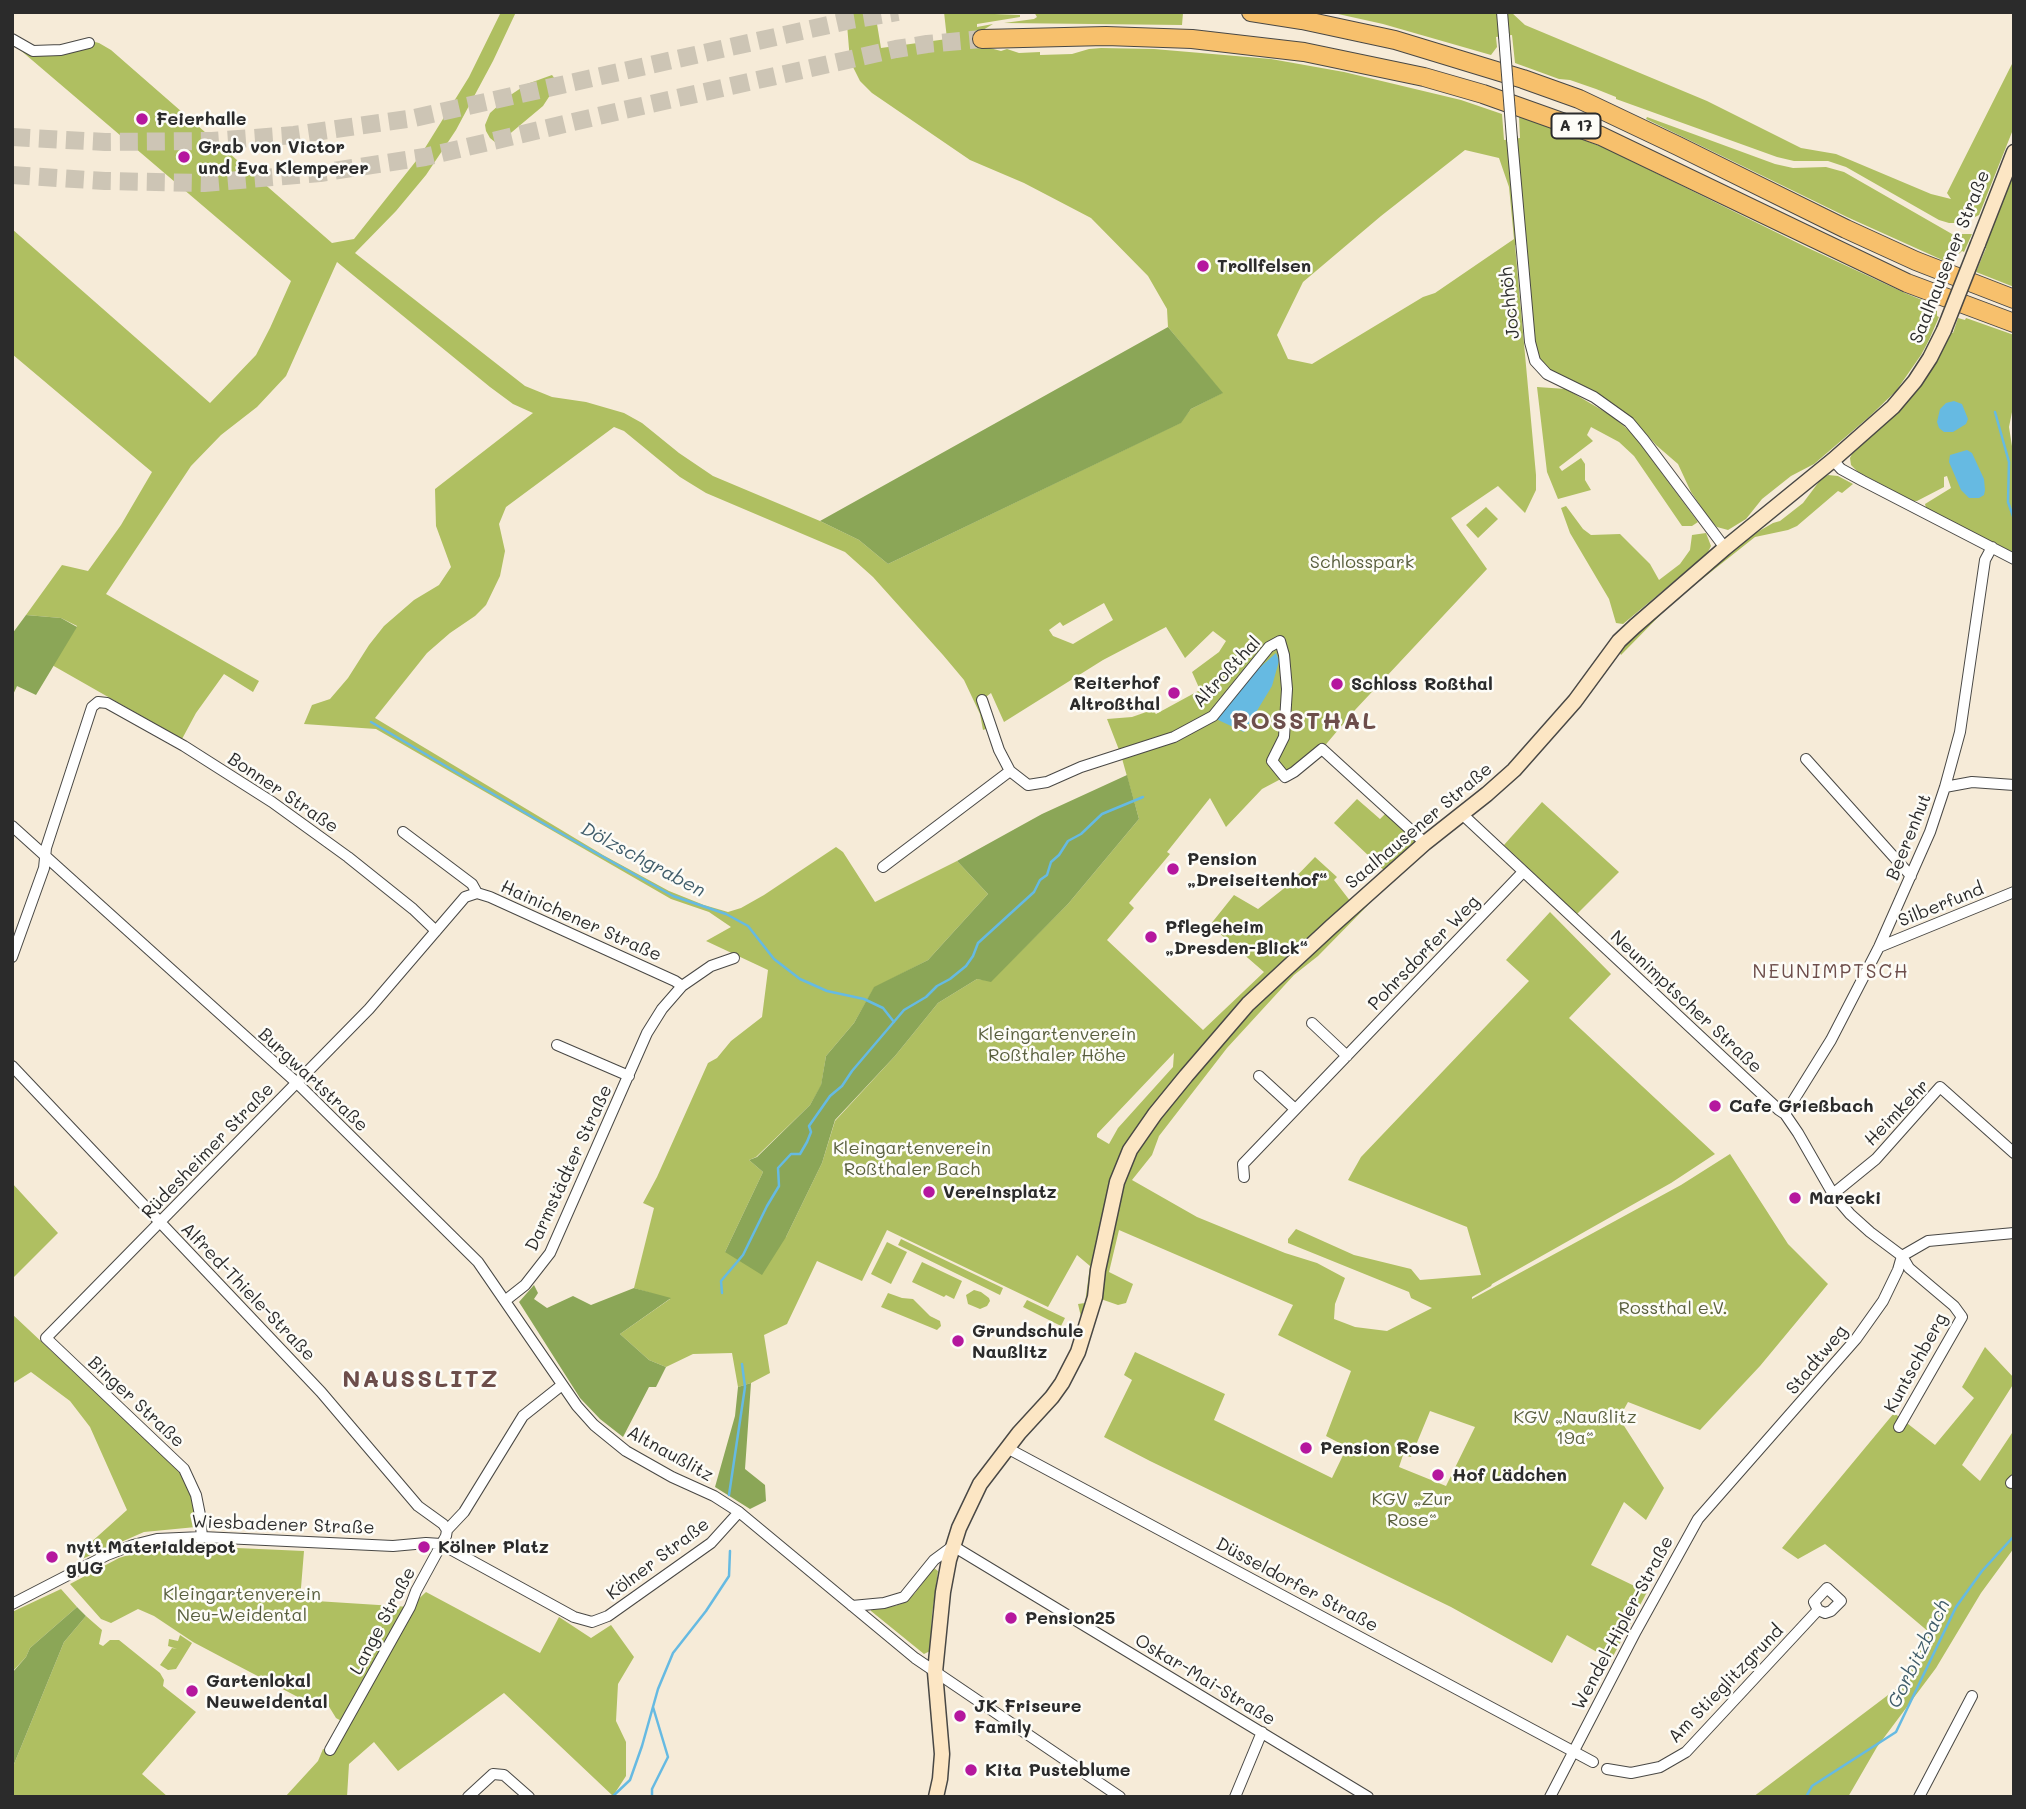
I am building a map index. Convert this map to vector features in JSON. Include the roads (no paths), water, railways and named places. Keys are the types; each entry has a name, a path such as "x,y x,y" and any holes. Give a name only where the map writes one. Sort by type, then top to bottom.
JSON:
{"highway":[{"name":"A 17","path":"1251,12 1395,40 1579,99 1846,229 1916,261 2014,299"},
{"name":"A 17","path":"982,39 1106,36 1192,39 1304,52 1424,77 1495,98 1601,136 1907,283 2014,323"}],"street":[{"name":"Jochhöh","path":"1502,12 1530,341 1535,362 1547,374 1594,397 1629,422 1725,548"},
{"path":"12,39 33,51 61,50 89,43"},
{"name":"Saalhausener Straße","path":"936,1797 942,1754 935,1672 948,1560 959,1528 980,1485 1007,1448 1052,1397 1079,1352 1095,1297 1098,1270 1118,1182 1130,1150 1155,1114 1248,1004 1425,843 1514,770 1575,701 1619,641 1725,548 1833,460 1904,394 1930,358 1944,330 2014,152"},
{"path":"1833,460 1841,469 2014,559"},
{"name":"Beerenhut","path":"1785,1114 1831,1040 1879,947 1930,832 1960,732 1985,560 1992,547"},
{"name":"Altroßthal","path":"1010,771 1028,785 1047,782 1081,767 1174,737 1213,716 1269,647 1280,640 1287,689 1283,737 1272,761 1285,777 1322,749 1425,843"},
{"path":"883,867 1010,771 999,750 982,699"},
{"name":"Bonner Straße","path":"46,858 46,848 92,707 98,702 107,703 184,746 272,802 348,857 436,931"},
{"path":"1805,759 1911,876"},
{"path":"1945,787 1972,782 2014,785"},
{"name":"Neunimptscher Straße","path":"1462,814 1785,1114 1833,1194 1870,1232 1902,1256"},
{"name":"Burgwartstraße","path":"12,826 297,1083 478,1262 562,1385"},
{"name":"Hainichener Straße","path":"404,832 472,884 477,893 663,975 682,986"},
{"path":"12,957 46,858"},
{"name":"Pohrsdorfer Weg","path":"1244,1177 1243,1164 1523,872"},
{"name":"Silberfund","path":"1879,947 2014,892"},
{"name":"Rüdesheimer Straße","path":"46,1339 369,1009 466,897 477,893"},
{"name":"Darmstädter Straße","path":"506,1300 525,1285 551,1253 647,1033 662,1009 682,986 711,966 734,958"},
{"path":"1312,1023 1347,1056"},
{"name":"Darmstädter Straße","path":"557,1045 629,1076"},
{"name":"Alfred-Thiele-Straße","path":"12,1066 321,1392 418,1506 447,1530"},
{"path":"1259,1076 1295,1110"},
{"name":"Heimkehr","path":"1833,1194 1876,1159 1940,1087 2014,1153"},
{"path":"1902,1256 1928,1241 2014,1233"},
{"name":"Kuntschberg","path":"1899,1427 1962,1317 1954,1306 1909,1268 1902,1256"},
{"name":"Stadtweg","path":"1737,1472 1856,1339 1883,1301 1902,1256"},
{"name":"Binger Straße","path":"46,1339 184,1469 196,1495 202,1537"},
{"path":"441,1544 447,1530 472,1500 523,1416 562,1385"},
{"name":"Altnaußlitz","path":"562,1385 594,1425 626,1451 687,1485 714,1496 739,1513 935,1672 1120,1797"},
{"name":"Düsseldorfer Straße","path":"1007,1448 1572,1751"},
{"name":"Wendel-Hipler-Straße","path":"1550,1797 1687,1536 1737,1472"},
{"name":"Kölner Straße","path":"441,1544 574,1616 592,1622 608,1616 710,1543 739,1513"},
{"name":"Wiesbadener Straße","path":"12,1604 84,1566 133,1545 157,1539 202,1537 393,1546 441,1544"},
{"name":"Lange Straße","path":"330,1750 410,1607 441,1544"},
{"path":"852,1606 884,1603 904,1597 934,1560 953,1546"},
{"name":"Oskar-Mai-Straße","path":"953,1546 1368,1797"},
{"name":"Am Stieglitzgrund","path":"1607,1769 1631,1773 1660,1767 1686,1752 1818,1610"},
{"path":"1919,1797 1972,1696"},
{"path":"1235,1797 1262,1732"},
{"path":"1572,1751 1593,1762"},
{"path":"468,1797 493,1774 504,1774 529,1797"}],"water":[{"path":"1954,401 1962,404 1968,419 1966,424 1953,432 1944,432 1937,422 1940,409 1946,403"},
{"path":"1967,450 1972,453 1984,479 1984,495 1979,498 1969,498 1961,490 1949,462 1950,455"},
{"path":"1276,653 1279,661 1272,686 1244,732 1216,719 1246,680"}],"waterway":[{"path":"1995,412 2009,462 2008,502 2014,519"},
{"name":"Dölzschgraben","path":"371,722 673,896 726,914 748,926 774,959 800,979 827,991 864,999 883,1008 894,1022"},
{"path":"722,1293 721,1281 743,1255 779,1186 778,1168 791,1154 800,1154 811,1132 809,1126 830,1096 842,1086 904,1010 926,997 966,966 978,943 1034,892 1040,880 1047,875 1051,862 1068,841 1081,834 1102,814 1143,797"},
{"path":"729,1495 745,1387 742,1364"},
{"name":"Gorbitzbach","path":"1806,1797 1812,1786 1896,1732 1956,1607 1982,1571 2014,1536"},
{"path":"612,1797 630,1780 658,1689 673,1653 729,1576 730,1551"},
{"path":"652,1797 652,1789 668,1757 653,1707"}],"tunnel":[{"path":"12,137 105,142 212,141 294,135 414,118 851,20 898,12"},
{"path":"12,175 105,181 204,183 320,173 425,157 896,49 982,39"}],"place":[{"name":"Feierhalle","path":"142,119"},
{"name":"Grab von Victor und Eva Klemperer","path":"184,157"},
{"name":"Trollfelsen","path":"1203,266"},
{"name":"Schloss Roßthal","path":"1337,684"},
{"name":"Reiterhof Altroßthal","path":"1174,693"},
{"name":"Pension „Dreiseitenhof“","path":"1173,869"},
{"name":"Pflegeheim „Dresden-Blick“","path":"1151,937"},
{"name":"Cafe Grießbach","path":"1715,1106"},
{"name":"Vereinsplatz","path":"929,1192"},
{"name":"Marecki","path":"1795,1198"},
{"name":"Grundschule Naußlitz","path":"958,1341"},
{"name":"Pension Rose","path":"1306,1448"},
{"name":"Hof Lädchen","path":"1438,1475"},
{"name":"Kölner Platz","path":"424,1547"},
{"name":"nytt.Materialdepot gUG","path":"52,1557"},
{"name":"Pension25","path":"1011,1618"},
{"name":"Gartenlokal Neuweidental","path":"192,1691"},
{"name":"JK Friseure Family","path":"960,1716"},
{"name":"Kita Pusteblume","path":"971,1770"}],"district":[{"name":"ROSSTHAL","path":"1305,722"},
{"name":"NEUNIMPTSCH","path":"1831,972"},
{"name":"NAUSSLITZ","path":"421,1380"}],"park label":[{"name":"Schlosspark","path":"1362,562"},
{"name":"Kleingartenverein Roßthaler Höhe","path":"1057,1044"},
{"name":"Kleingartenverein Roßthaler Bach","path":"912,1158"},
{"name":"Rossthal e.V.","path":"1673,1308"},
{"name":"KGV „Naußlitz 19a“","path":"1575,1427"},
{"name":"KGV „Zur Rose“","path":"1412,1509"},
{"name":"Kleingartenverein Neu-Weidental","path":"242,1604"}]}
